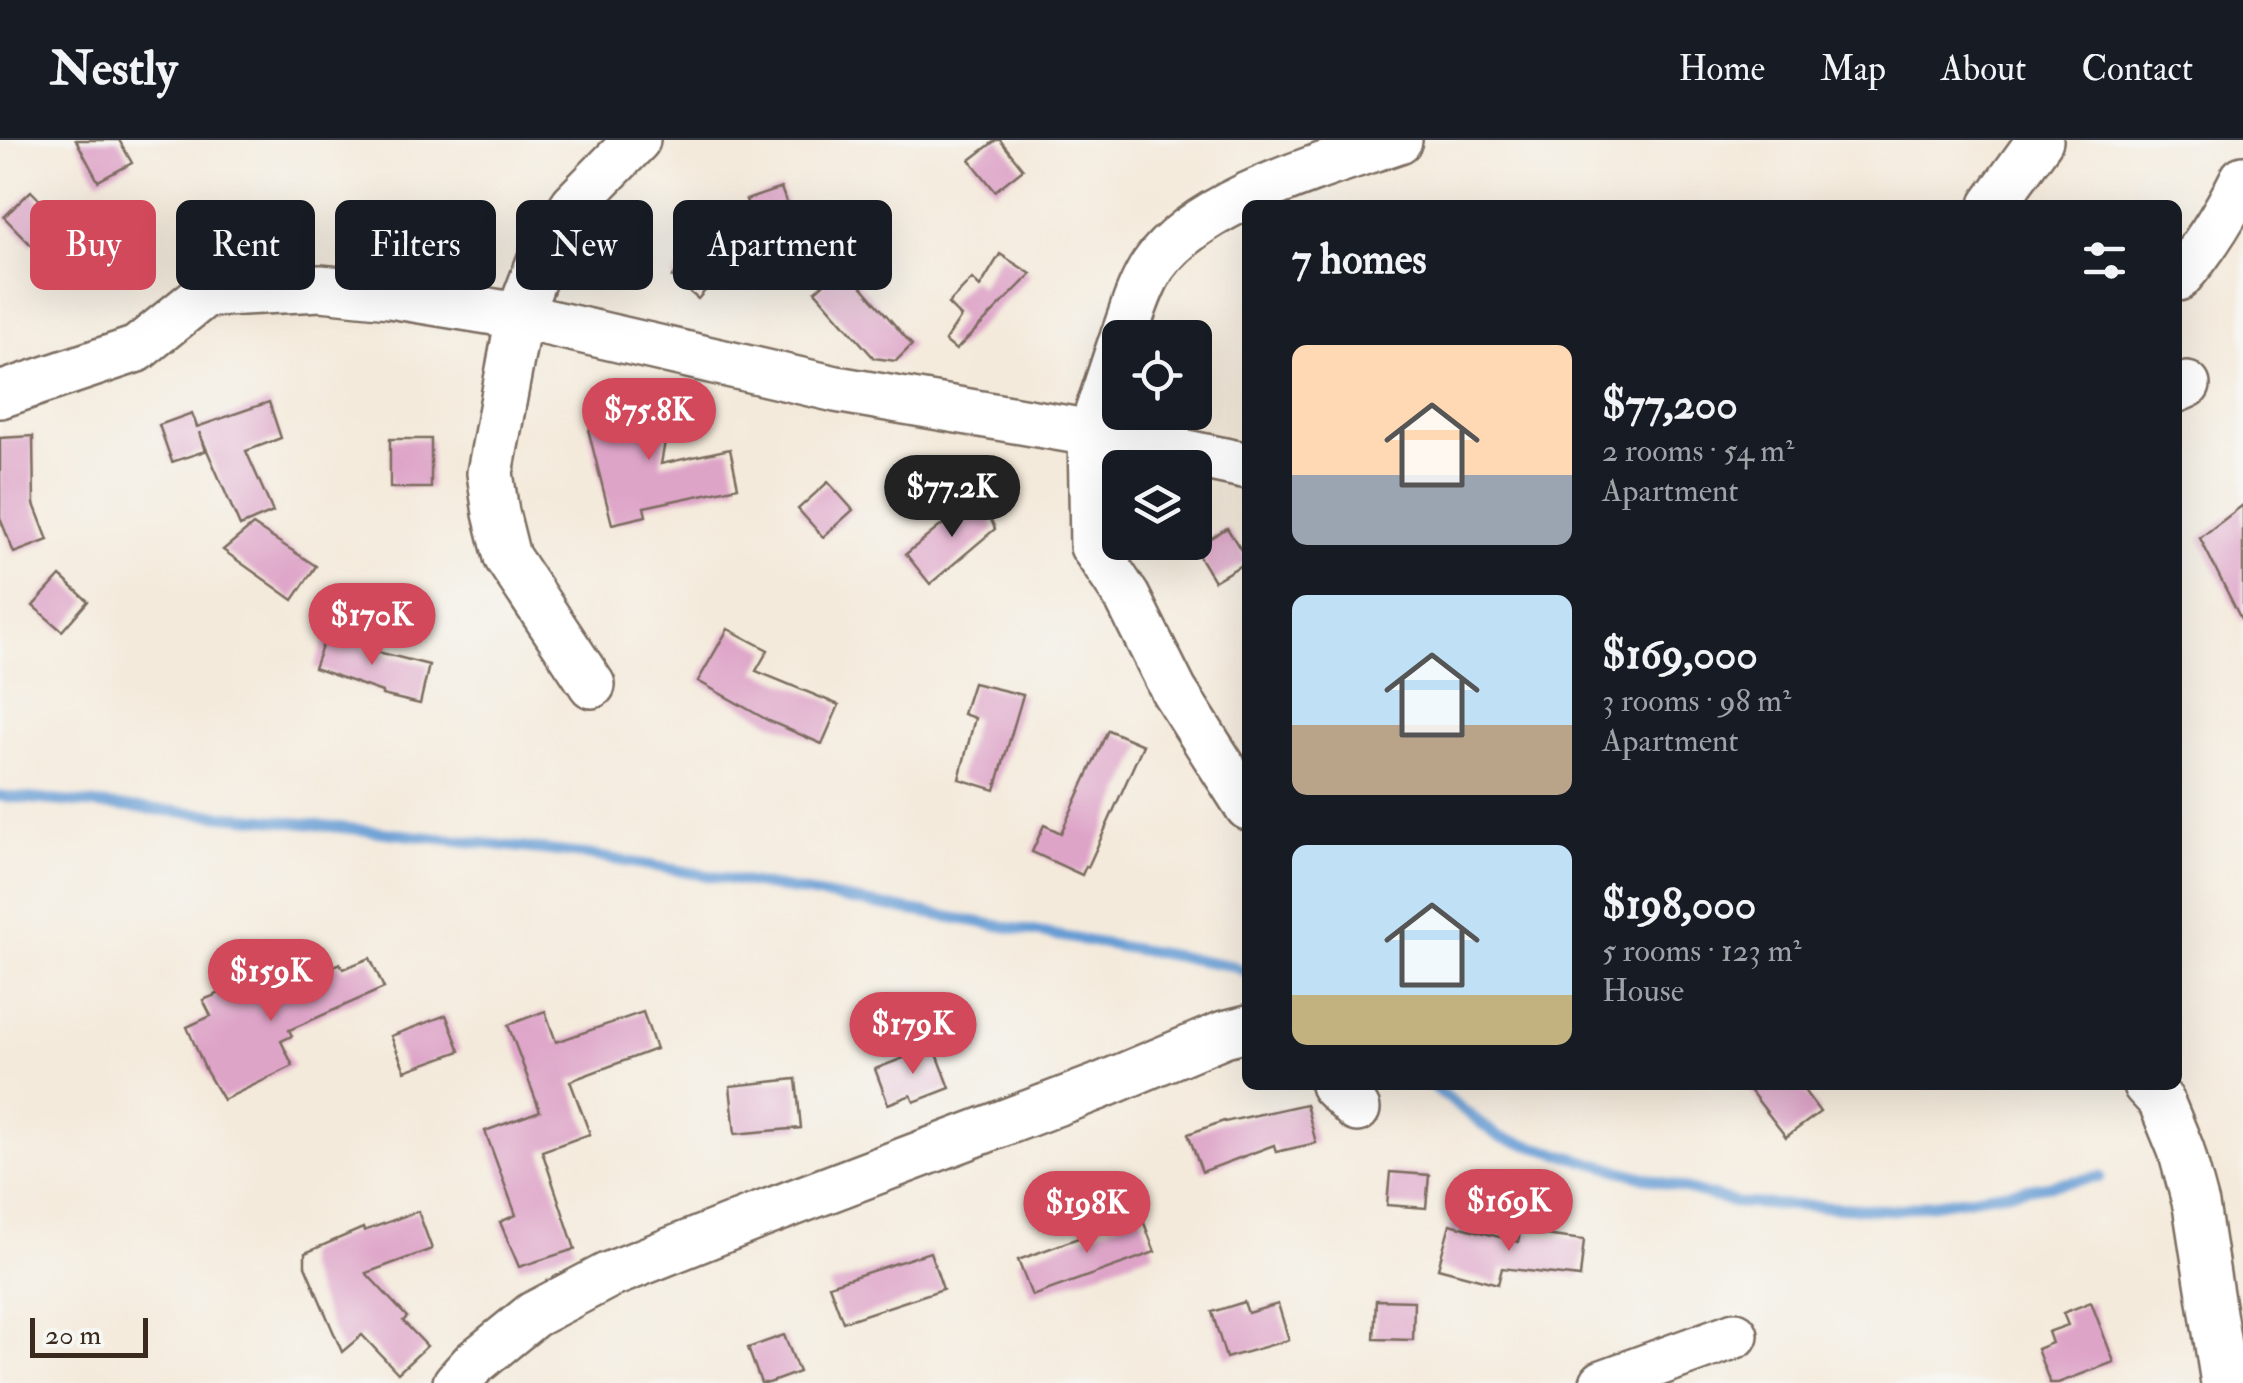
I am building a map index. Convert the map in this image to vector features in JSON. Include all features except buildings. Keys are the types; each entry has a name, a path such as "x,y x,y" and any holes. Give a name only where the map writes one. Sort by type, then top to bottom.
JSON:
{"street":[{"path":"592,686 508,557 490,473 519,316 544,248 574,204 637,140"},
{"path":"1130,320 1153,266 1176,240 1216,212 1292,176 1398,140"},
{"path":"1997,200 2040,140"},
{"path":"2182,274 2222,219 2243,179"},
{"path":"0,395 137,349 205,294 321,288 519,316 836,389 1092,433 1242,465"},
{"path":"1102,402 1092,433 1093,546 1127,597 1174,690 1242,798"},
{"path":"456,1383 533,1314 607,1276 1242,1030"},
{"path":"2151,1090 2161,1100 2181,1150 2196,1205 2224,1383"},
{"path":"1603,1383 1735,1335"}],"waterway":[{"path":"0,796 263,819 589,855 1242,970"},
{"path":"1438,1090 1499,1137 1737,1203 1894,1210 2100,1177"}]}
